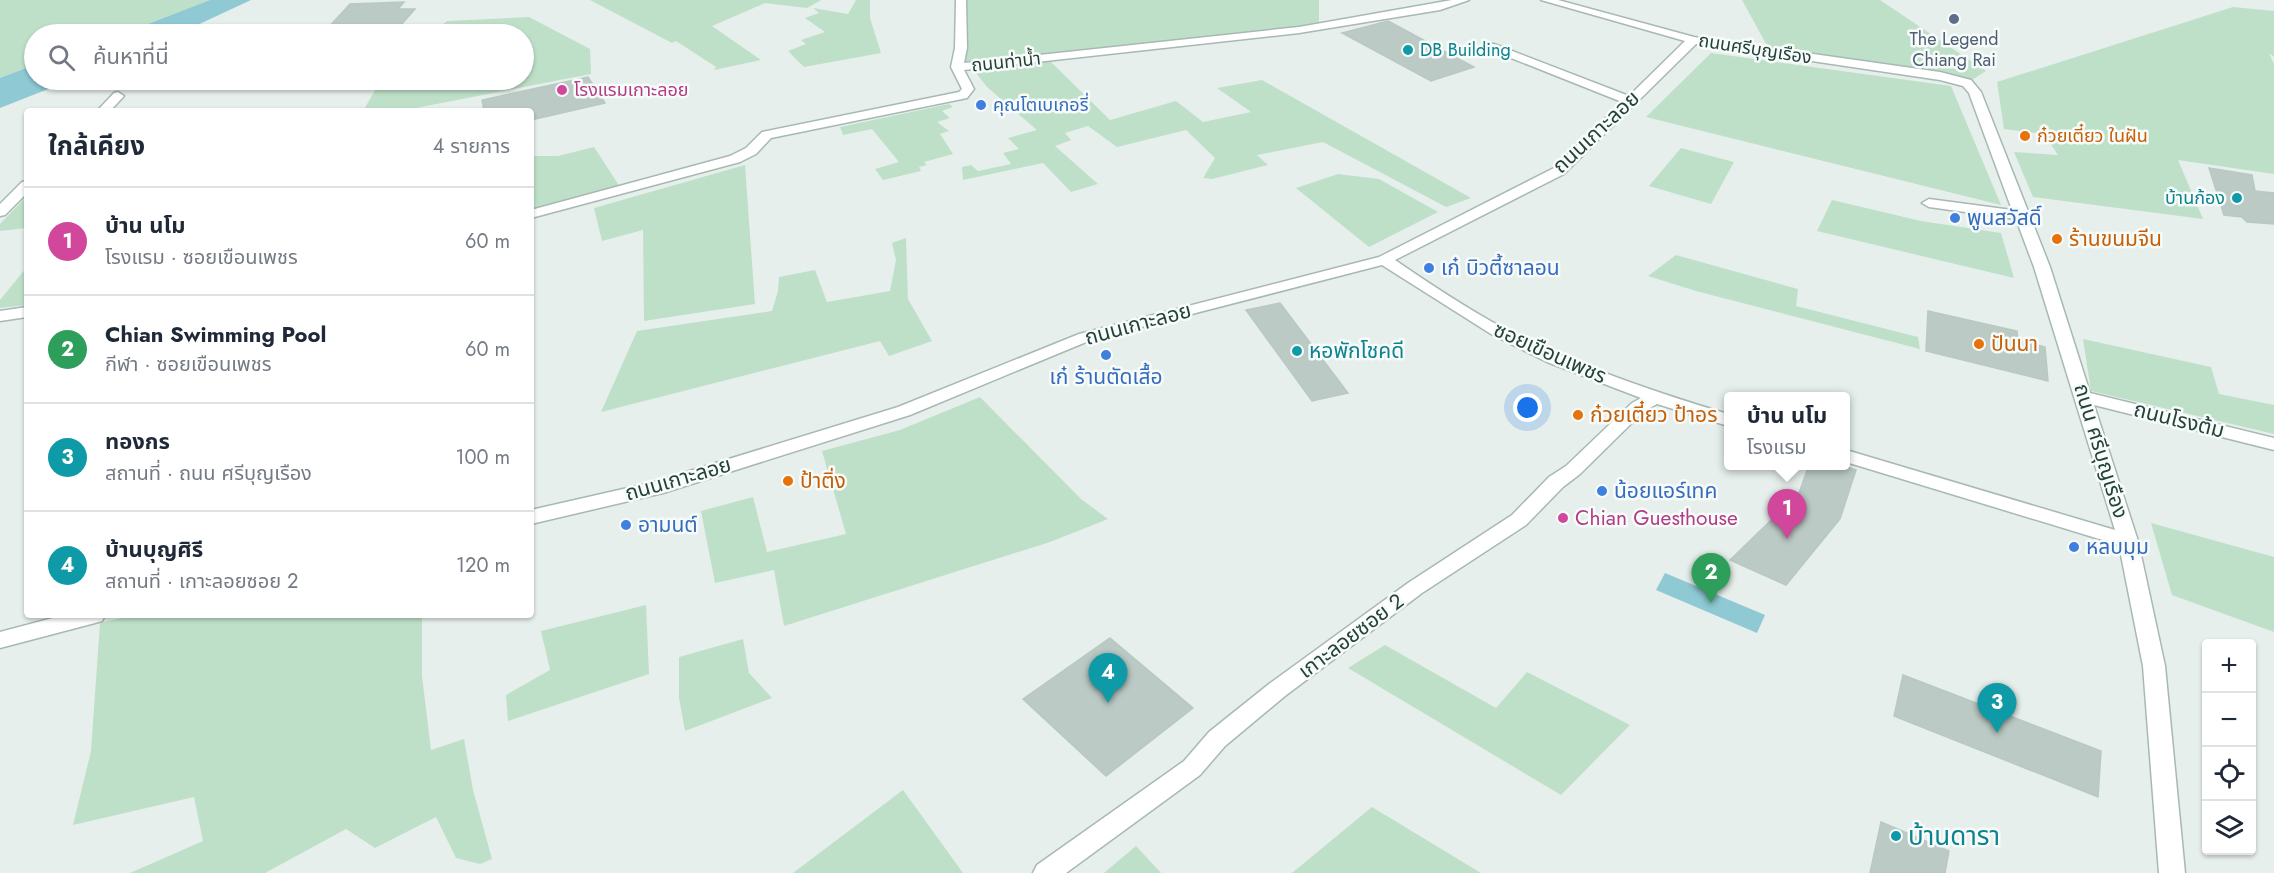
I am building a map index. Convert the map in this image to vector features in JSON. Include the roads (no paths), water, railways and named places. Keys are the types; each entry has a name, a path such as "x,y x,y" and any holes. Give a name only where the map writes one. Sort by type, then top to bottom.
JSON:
{"street":[{"path":"957,67 962,48 961,0"},
{"name":"ถนนท่าน้ำ","path":"534,213 735,159 751,151 766,135 963,95 968,89 957,67 1299,30 1440,7 1464,0"},
{"name":"ถนนศรีบุญเรือง","path":"1546,0 1693,40 1940,76 1967,83"},
{"name":"ถนนเกาะลอย","path":"534,516 656,488 904,411 1085,337 1384,260 1559,171 1693,40"},
{"path":"1490,46 1631,101"},
{"name":"ถนน ศรีบุญเรือง","path":"1967,83 1975,92 2042,267 2128,541 2154,666 2172,873"},
{"path":"106,108 118,96"},
{"path":"0,212 24,188"},
{"path":"1929,203 2023,216"},
{"name":"ซอยเขือนเพชร","path":"1384,260 1504,335 1654,398 1724,419"},
{"path":"0,316 24,312"},
{"name":"ถนนโรงต้ม","path":"2084,397 2274,444"},
{"name":"เกาะลอยซอย 2","path":"1046,873 1192,768 1217,739 1277,690 1415,588 1519,520 1556,482 1573,470 1638,407 1654,398"},
{"path":"1850,458 2128,541"},
{"path":"0,640 84,618"}],"water":[{"path":"210,0 251,0 199,24 148,24"},
{"path":"24,69 24,90 46,90 0,108 0,78"},
{"path":"1665,573 1765,615 1757,633 1656,590"}],"place":[{"name":"The Legend Chiang Rai","path":"1954,19"},
{"name":"DB Building","path":"1408,50"},
{"name":"โรงแรมเกาะลอย","path":"562,90"},
{"name":"คุณโตเบเกอรี่","path":"981,105"},
{"name":"ก๋วยเตี๋ยว ในฝัน","path":"2025,136"},
{"name":"บ้านก้อง","path":"2237,198"},
{"name":"พูนสวัสดิ์","path":"1955,218"},
{"name":"ร้านขนมจีน","path":"2057,239"},
{"name":"เก๋ บิวตี้ซาลอน","path":"1429,268"},
{"name":"ปันนา","path":"1979,344"},
{"name":"หอพักโชคดี","path":"1297,351"},
{"name":"เก๋ ร้านตัดเสื้อ","path":"1106,355"},
{"name":"ก๋วยเตี๋ยว ป้าอร","path":"1578,415"},
{"name":"ป้าติ่ง","path":"788,481"},
{"name":"น้อยแอร์เทค","path":"1602,491"},
{"name":"Chian Guesthouse","path":"1563,518"},
{"name":"อามนต์","path":"626,525"},
{"name":"บ้าน นโม","path":"1787,539"},
{"name":"หลบมุม","path":"2074,547"},
{"name":"Chian Swimming Pool","path":"1711,603"},
{"name":"บ้านบุญศิรี","path":"1108,703"},
{"name":"ทองกร","path":"1997,733"},
{"name":"บ้านดารา","path":"1896,836"}]}
